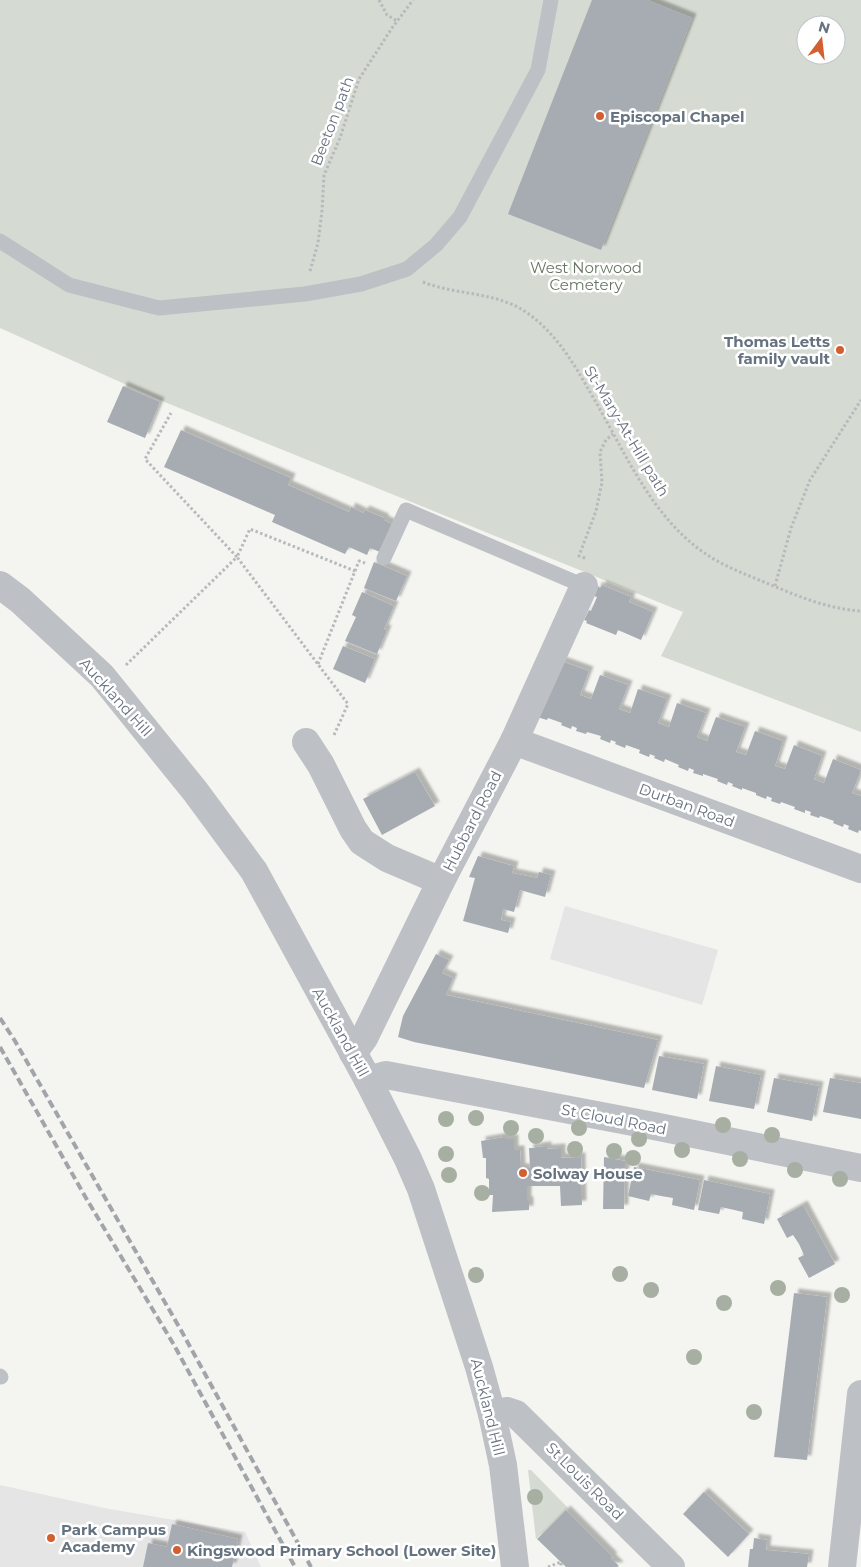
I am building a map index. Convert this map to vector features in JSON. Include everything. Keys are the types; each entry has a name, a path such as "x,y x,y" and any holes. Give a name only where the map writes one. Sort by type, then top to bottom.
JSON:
{"street":[{"name":"Auckland Hill","path":"0,584 20,600 108,683 174,765 254,871 368,1080 408,1158 421,1189 479,1367 503,1465 515,1567"},
{"name":"Hubbard Road","path":"353,1053 364,1038 441,880 514,741 584,586"},
{"name":"Durban Road","path":"514,741 861,869"},
{"path":"306,742 321,765 353,829 362,842 388,858 441,880"},
{"name":"St Cloud Road","path":"368,1080 386,1075 861,1168"},
{"path":"842,1567 861,1394"},
{"name":"St Louis Road","path":"492,1414 507,1411 516,1414 671,1567"}],"lane":[{"path":"0,241 68,285 159,308 305,294 361,284 407,269 436,245 460,218 538,70 551,0"},
{"path":"384,558 406,510 584,586"}],"path":[{"path":"379,0 387,15 397,21"},
{"name":"Beeton path","path":"305,294 318,243 324,175 340,138 359,79 413,0"},
{"name":"St-Mary-At-Hill path","path":"407,269 417,280 427,284 502,300 530,315 558,342 573,363 652,499 670,522 708,556 775,586 829,606 861,611"},
{"path":"775,586 791,528 810,480 861,400"},
{"path":"170,413 145,459 237,557 348,704 321,765"},
{"path":"586,559 579,556 596,511 602,482 600,452 606,440 613,434"},
{"path":"108,683 237,557 250,529 355,571"},
{"path":"318,664 359,561 367,564 372,553 384,558"},
{"path":"548,1567 561,1562 561,1567"}],"shaded area":[{"path":"565,906 718,950 702,1005 550,959"},
{"path":"0,1485 109,1509 245,1532 261,1567 0,1567"}],"green space":[{"name":"West Norwood Cemetery","path":"0,0 861,0 861,732 661,656 683,612 167,403 0,328"},
{"path":"528,1470 531,1470 568,1508 536,1539"}],"building":[{"name":"Episcopal Chapel","path":"592,0 647,0 692,18 601,250 508,214"},
{"path":"123,386 160,402 145,438 107,422"},
{"path":"181,430 291,478 288,485 349,512 351,507 363,513 365,510 384,518 384,520 392,524 380,552 370,548 367,555 349,547 345,554 272,522 275,515 164,467"},
{"path":"374,562 407,576 396,601 364,588"},
{"path":"602,585 631,597 629,602 653,612 641,640 618,630 616,635 586,623 587,621 584,620 589,610 591,611 597,597 594,596 598,586 600,588"},
{"path":"362,592 394,606 384,629 387,630 377,654 345,641 356,617 352,615"},
{"path":"343,646 375,659 365,683 333,669"},
{"path":"561,661 589,671 580,695 591,699 600,675 628,685 619,709 630,713 638,689 667,699 658,723 669,727 677,703 706,713 697,737 707,741 716,717 745,727 736,752 746,755 755,731 783,741 775,766 785,769 794,745 822,756 814,779 818,781 824,783 833,759 861,770 852,793 861,796 861,831 859,830 858,833 848,829 849,826 844,824 843,827 833,823 834,821 810,815 811,812 805,810 805,813 781,802 780,804 771,801 772,798 767,796 766,799 756,795 756,793 732,786 733,784 728,782 727,785 717,781 718,779 693,773 694,770 689,768 688,771 665,759 664,762 650,754 649,757 639,753 640,750 626,745 625,748 611,740 610,743 600,739 601,736 587,732 586,734 576,731 577,728 572,726 571,729 561,725 562,723 548,718 547,720 537,717"},
{"path":"415,772 435,806 382,835 363,799"},
{"path":"478,856 514,866 512,873 537,878 539,872 551,875 545,897 520,890 514,912 503,909 501,920 511,922 508,933 463,921 475,878 469,877"},
{"path":"436,954 449,960 442,973 453,978 446,995 658,1040 644,1088 414,1042 398,1037 403,1016"},
{"path":"659,1056 704,1064 697,1099 652,1090"},
{"path":"716,1066 761,1075 754,1109 709,1101"},
{"path":"774,1078 819,1086 812,1121 767,1112"},
{"path":"830,1078 861,1083 861,1119 823,1112"},
{"name":"Solway House","path":"505,1137 505,1139 514,1139 514,1150 520,1150 521,1168 530,1168 529,1148 547,1146 547,1149 561,1148 561,1158 581,1157 582,1205 561,1206 560,1186 527,1186 529,1210 492,1212 493,1195 489,1195 489,1179 486,1178 486,1158 483,1158 481,1141"},
{"path":"604,1157 625,1161 624,1209 603,1209"},
{"path":"634,1167 700,1180 694,1210 672,1205 673,1198 651,1194 649,1201 628,1196"},
{"path":"704,1180 770,1194 764,1224 742,1219 743,1212 721,1207 719,1214 698,1210"},
{"path":"803,1205 835,1264 809,1278 798,1258 804,1255 799,1244 793,1235 787,1238 777,1219"},
{"path":"794,1293 827,1297 807,1460 774,1457"},
{"path":"704,1492 749,1534 728,1557 683,1514"},
{"path":"566,1510 613,1557 611,1558 619,1566 566,1567 537,1539"},
{"path":"172,1524 238,1539 232,1567 143,1567 148,1543 167,1547"},
{"path":"754,1538 767,1540 766,1550 809,1554 807,1567 748,1567 750,1549 753,1549"}],"railway":[{"path":"0,1018 182,1332 311,1567"},
{"path":"0,1047 86,1198 174,1345 295,1567"}],"place":[{"name":"Episcopal Chapel","path":"600,116"},
{"name":"Thomas Letts family vault","path":"840,350"},
{"name":"Solway House","path":"523,1173"},
{"name":"Park Campus Academy","path":"51,1538"},
{"name":"Kingswood Primary School (Lower Site)","path":"177,1550"}]}
